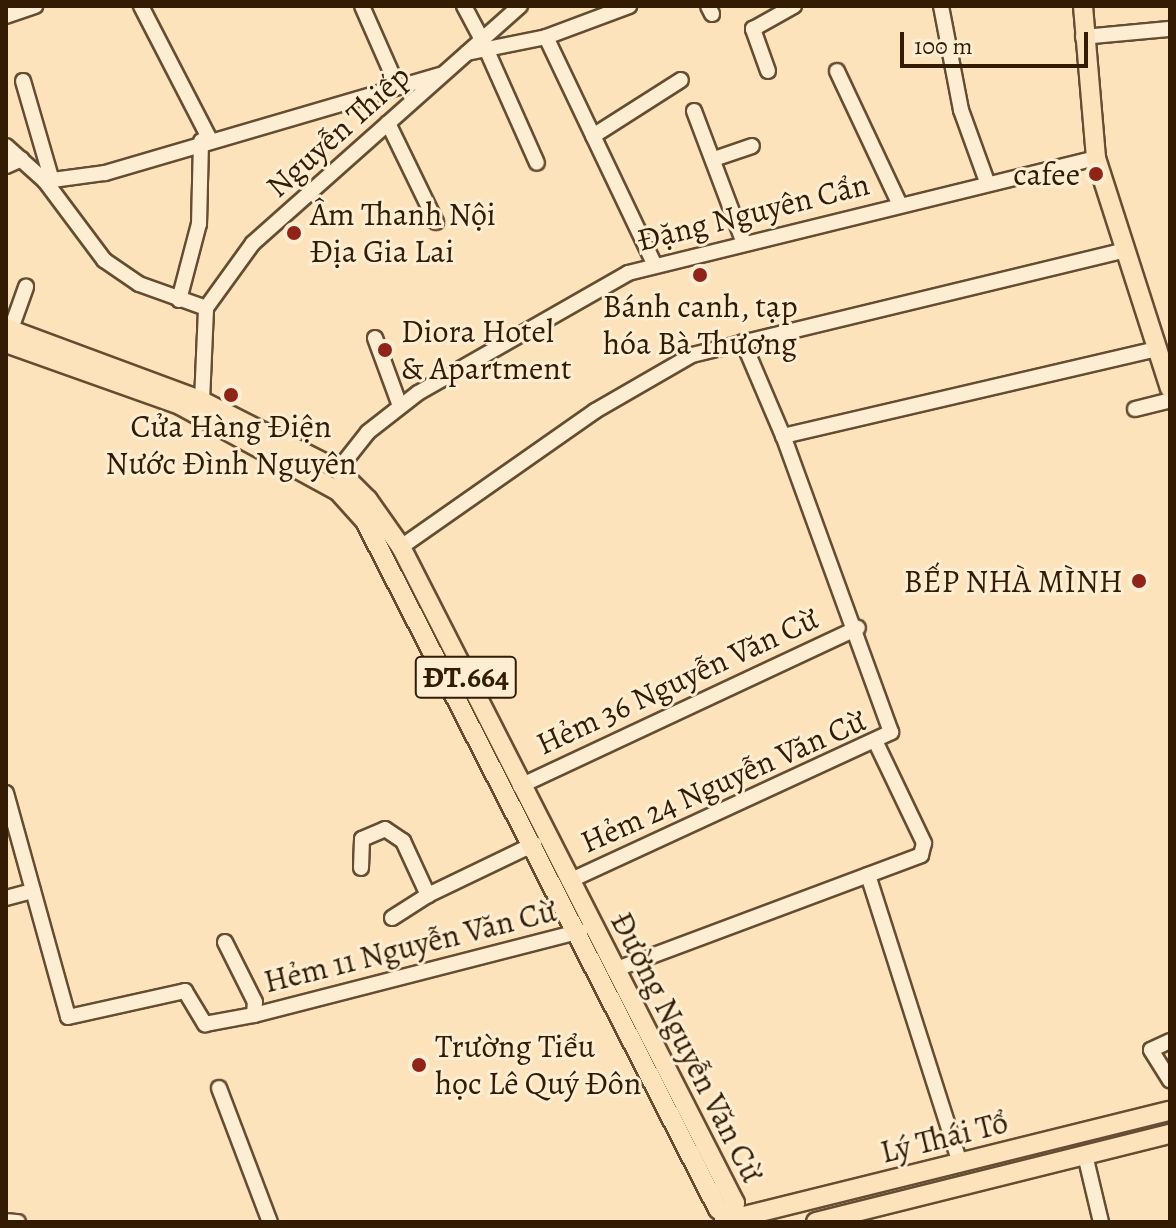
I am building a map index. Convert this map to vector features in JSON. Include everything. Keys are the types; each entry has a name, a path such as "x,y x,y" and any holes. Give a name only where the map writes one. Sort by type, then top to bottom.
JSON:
{"main road":[{"path":"1083,6 1083,37 1096,158 1170,388"},
{"name":"Đường Nguyễn Văn Cừ","path":"8,333 180,405 338,491 388,558 435,633 520,786 569,881 586,928 718,1209 729,1221 735,1203 614,970 586,928 534,844 435,633 401,547 338,470 202,401 8,333"},
{"name":"Lý Thái Tổ","path":"729,1221 1170,1111"},
{"name":"Lý Thái Tổ","path":"816,1222 1170,1134"}],"street":[{"path":"6,16 35,6"},
{"path":"141,6 205,139 199,224 179,300"},
{"path":"362,6 396,83"},
{"path":"464,6 537,163"},
{"name":"Nguyễn Thiếp","path":"206,308 241,256 441,75 467,53 485,47 520,6"},
{"path":"485,47 546,37 629,6"},
{"path":"768,71 753,29 794,6"},
{"path":"941,6 961,110 987,182"},
{"path":"1083,37 1170,29"},
{"path":"546,37 654,263"},
{"path":"837,71 899,203"},
{"path":"48,181 105,173 205,139 396,83 441,75"},
{"path":"593,136 681,80"},
{"path":"23,81 48,181"},
{"path":"694,111 743,241"},
{"path":"388,123 436,222"},
{"path":"6,146 48,181 104,260 179,300 206,308 202,401"},
{"path":"714,159 752,146"},
{"name":"Đặng Nguyên Cẩn","path":"338,470 400,406 566,305 654,263 1096,158"},
{"path":"6,166 22,159"},
{"path":"401,547 661,370 743,342 1126,250"},
{"path":"8,333 26,287"},
{"path":"375,338 400,406"},
{"path":"743,342 858,628"},
{"path":"783,436 1158,349"},
{"path":"1135,409 1170,400"},
{"name":"Hẻm 24 Nguyễn Văn Cừ","path":"569,881 888,738 891,726 858,628"},
{"name":"Hẻm 36 Nguyễn Văn Cừ","path":"520,786 858,628"},
{"path":"614,970 868,875 926,850 876,743"},
{"path":"6,793 33,891 6,898"},
{"path":"361,868 362,839 385,829 403,841 428,895"},
{"path":"392,918 428,895 534,844"},
{"path":"868,875 960,1164"},
{"name":"Hẻm 11 Nguyễn Văn Cừ","path":"33,891 68,1017 185,991 205,1024 254,1015 586,928"},
{"path":"225,942 255,1002 254,1015"},
{"path":"1170,1041 1151,1050 1170,1081"},
{"path":"219,1088 270,1222"},
{"path":"1085,1155 1101,1222"},
{"path":"6,1221 18,1222"}],"place":[{"name":"cafee","path":"1096,174"},
{"name":"Âm Thanh Nội Địa Gia Lai","path":"294,233"},
{"name":"Bánh canh, tạp hóa Bà Thương","path":"700,275"},
{"name":"Diora Hotel & Apartment","path":"385,350"},
{"name":"Cửa Hàng Điện Nước Đình Nguyên","path":"231,395"},
{"name":"BẾP NHÀ MÌNH","path":"1139,581"},
{"name":"Trường Tiểu học Lê Quý Đôn","path":"419,1065"}]}
